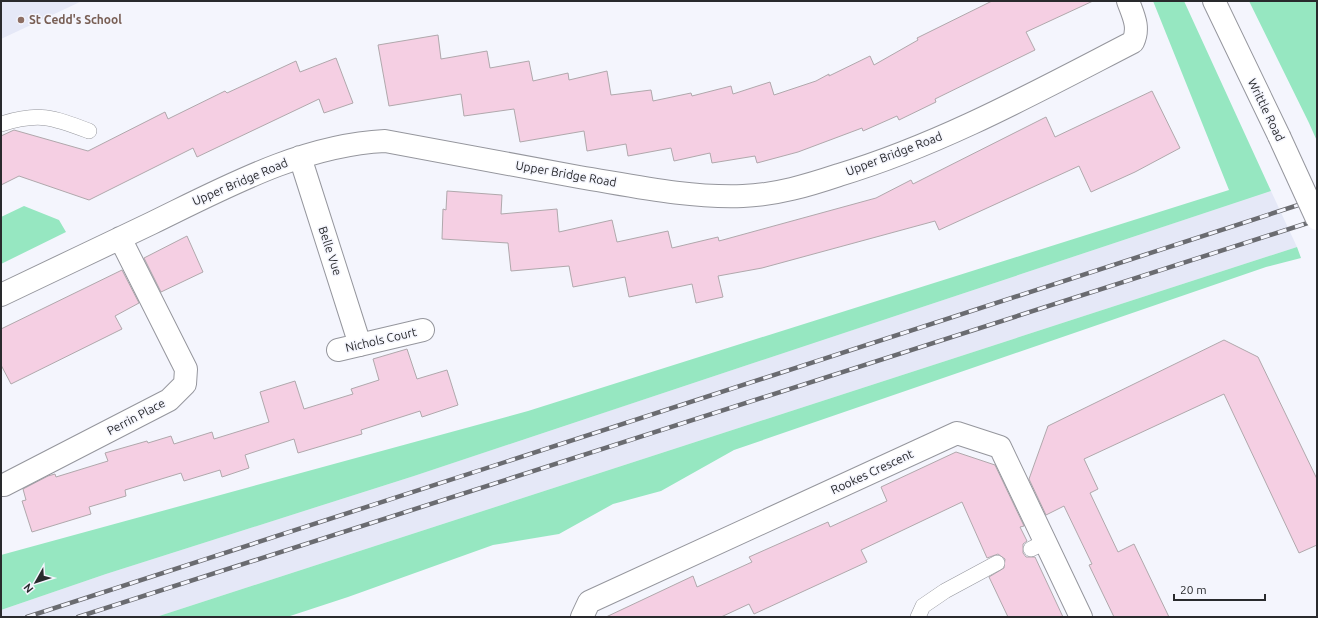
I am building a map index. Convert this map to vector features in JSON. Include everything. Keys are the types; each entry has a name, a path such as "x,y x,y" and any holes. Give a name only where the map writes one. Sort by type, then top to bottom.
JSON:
{"street":[{"name":"Upper Bridge Road","path":"1,295 220,189 268,168 332,147 359,142 385,141 663,192 712,196 746,196 805,186 870,166 925,144 1006,106 1133,42 1137,34 1136,21 1128,1"},
{"name":"Writtle Road","path":"1214,1 1317,219"},
{"name":"Belle Vue","path":"300,157 360,345"},
{"name":"Perrin Place","path":"2,486 169,400 185,384 186,369 120,238"},
{"name":"Nichols Court","path":"338,350 423,330"},
{"name":"Rookes Crescent","path":"582,617 589,602 957,433 1000,447 1038,545 1081,617"}],"lane":[{"path":"1,124 22,117 43,116 60,120 89,131"},
{"path":"918,617 923,606 945,591 997,563"}],"shaded area":[{"name":"St Cedd's School","path":"1,1 82,1 1,39"},
{"path":"1271,191 1297,247 156,617 1,617 1,610 106,574 414,476"}],"green space":[{"path":"1153,1 1184,1 1271,191 414,476 106,574 1,610 1,555 528,411 1229,190"},
{"path":"1249,1 1317,1 1317,141 1309,123"},
{"path":"24,206 59,220 66,232 1,264 1,217"},
{"path":"1297,247 1301,258 1266,267 734,450 661,491 613,504 559,534 493,545 348,597 287,617 156,617"}],"building":[{"path":"992,1 1093,1 1026,32 1035,50 935,99 936,102 899,120 897,116 863,131 862,128 798,152 757,163 755,156 712,163 710,153 674,161 671,148 628,156 626,144 587,151 584,131 520,142 514,109 464,116 461,94 389,106 378,45 438,35 441,59 487,51 490,68 529,61 533,81 568,73 569,80 607,71 611,95 651,90 653,101 691,93 692,96 731,86 733,94 770,82 774,95 816,81 829,74 829,76 870,56 874,65 918,40 917,38"},
{"path":"336,58 353,103 324,113 319,99 197,157 193,148 89,200 19,176 1,185 1,136 14,130 88,151 165,112 168,119 225,91 227,93 296,61 300,72"},
{"path":"1152,91 1180,148 1135,172 1091,192 1079,166 939,230 935,221 762,268 718,276 723,297 696,303 692,284 629,297 625,277 573,287 569,266 511,271 508,243 442,239 443,209 446,210 447,191 502,195 501,214 557,209 559,232 612,220 617,242 668,231 672,248 718,237 719,241 876,198 911,180 913,184 1046,117 1055,137"},
{"path":"187,236 203,272 161,292 144,258"},
{"path":"122,270 139,303 115,316 122,329 11,384 1,365 1,329"},
{"path":"1224,340 1258,357 1317,479 1317,545 1299,553 1224,394 1084,459 1098,489 1090,493 1118,552 1134,544 1169,617 1114,617 1089,565 1092,564 1064,506 1046,515 1029,479 1048,426"},
{"path":"407,349 417,379 447,370 458,405 422,417 420,411 361,430 362,434 298,453 294,439 245,455 249,468 222,477 220,470 184,481 181,473 125,490 126,496 89,507 91,514 32,532 22,501 26,500 23,489 48,476 55,474 56,477 108,461 105,453 147,441 148,443 171,436 174,444 212,432 214,439 269,422 260,392 295,381 304,409 353,394 351,389 379,380 373,359"},
{"path":"956,452 995,465 1024,526 1020,527 1027,541 1023,544 1023,553 1026,557 1035,557 1063,617 1008,617 989,577 1004,568 1005,559 998,554 987,558 962,502 861,550 867,562 754,614 749,604 721,617 606,617 693,576 697,587 752,562 749,557 828,522 830,527 887,501 881,487"}],"railway":[{"path":"27,617 1317,199"},
{"path":"78,617 1317,220"}],"place":[{"name":"St Cedd's School","path":"21,20"}]}
